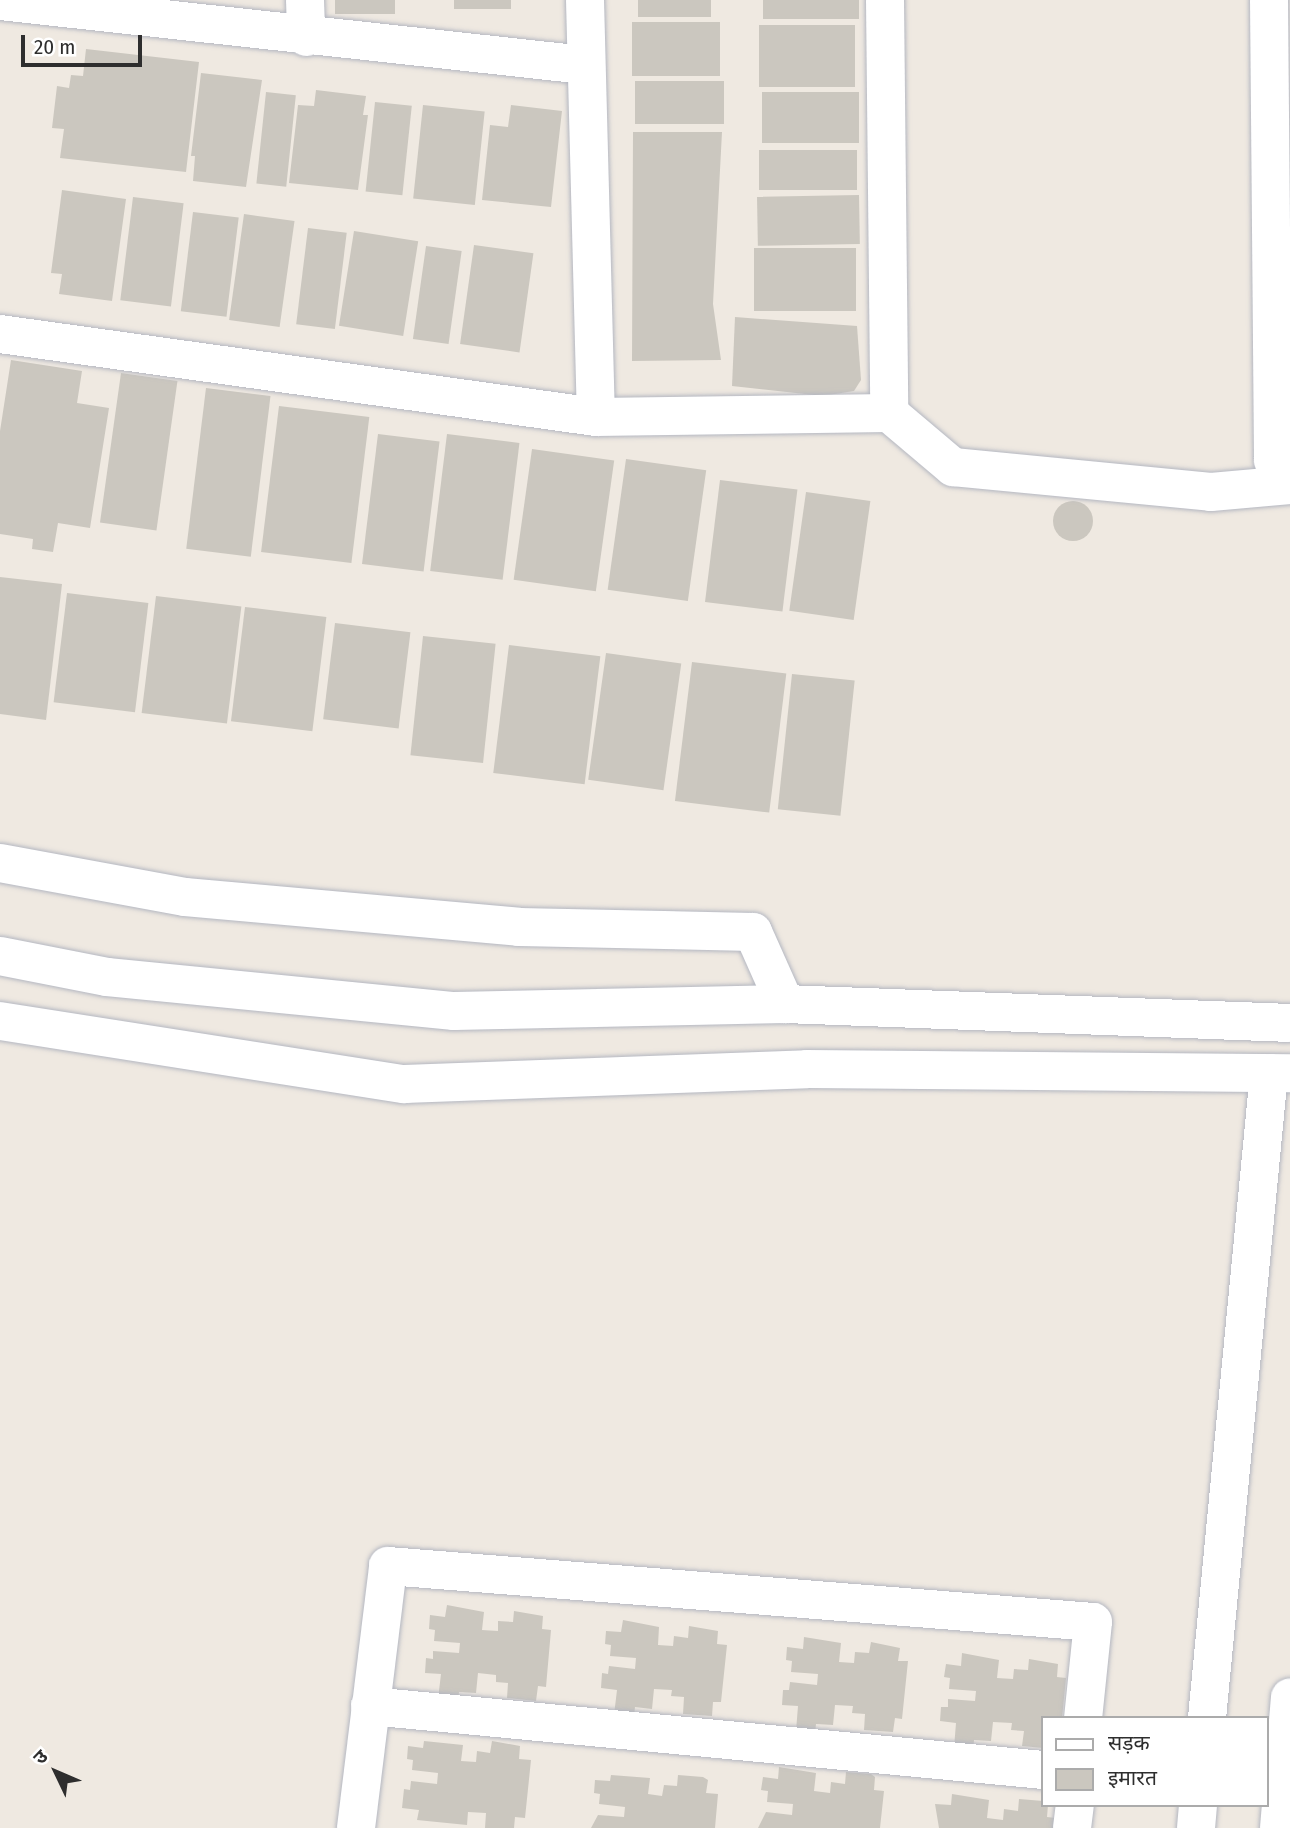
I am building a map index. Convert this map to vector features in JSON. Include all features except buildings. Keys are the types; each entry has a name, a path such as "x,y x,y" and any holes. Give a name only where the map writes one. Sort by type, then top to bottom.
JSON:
{"street":[{"path":"585,0 584,65 596,417"},
{"path":"885,0 889,413"},
{"path":"1269,0 1273,460 1290,470"},
{"path":"0,1 305,18 584,65"},
{"path":"0,334 596,417 889,413 953,467 1211,492 1290,485"},
{"path":"0,863 199,898 519,927 753,932 785,1004"},
{"path":"0,956 107,976 454,1012 785,1004 1290,1023"},
{"path":"0,1021 404,1084 807,1069 1279,1073 1207,1716"},
{"path":"356,1828 388,1566 1093,1622 1083,1716"},
{"path":"1279,1828 1290,1698"},
{"path":"370,1706 1042,1770"},
{"path":"1072,1828 1075,1807"},
{"path":"1196,1828 1198,1807"}]}
